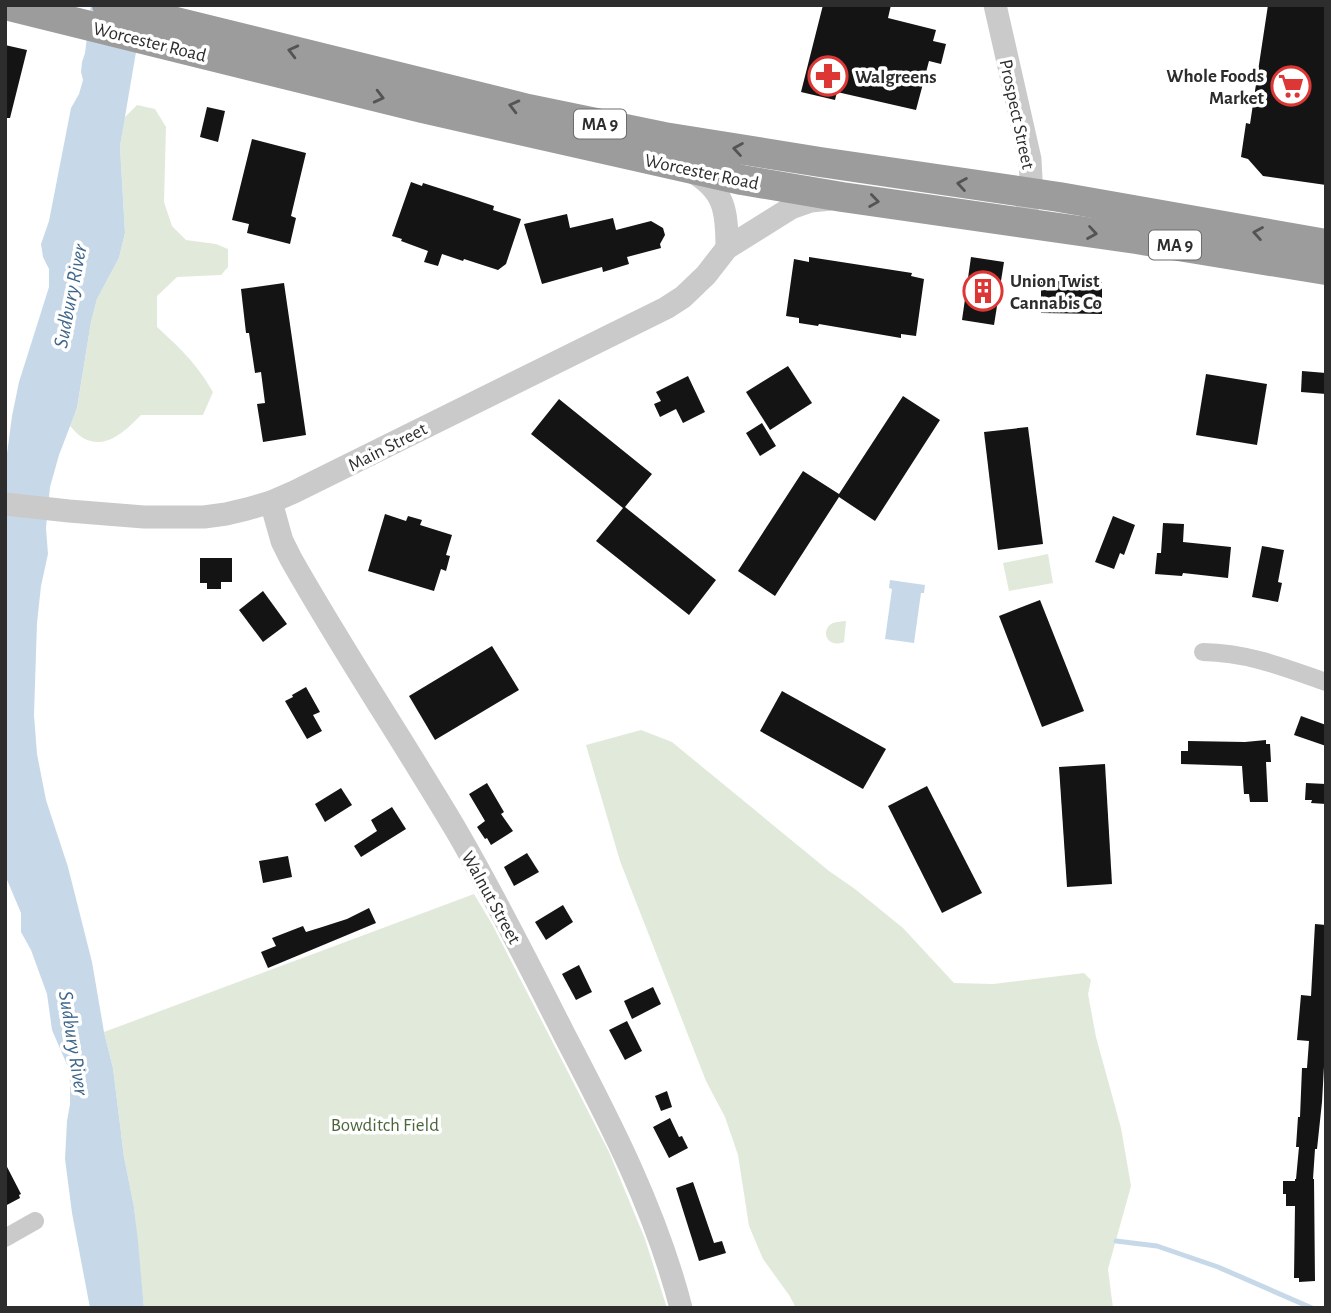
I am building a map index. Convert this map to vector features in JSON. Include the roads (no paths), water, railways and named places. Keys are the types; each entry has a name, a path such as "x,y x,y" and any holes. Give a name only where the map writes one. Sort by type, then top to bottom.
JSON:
{"highway":[{"name":"Worcester Road","path":"5,5 60,19 173,34 596,123 730,148 1059,197 1326,244"},
{"name":"Worcester Road","path":"107,5 173,34 422,108 686,169 842,197 1203,249 1326,270"}],"street":[{"name":"Prospect Street","path":"995,5 1030,159 1030,194 1025,223"},
{"path":"686,169 705,179 716,191 724,209 727,248"},
{"name":"Main Street","path":"5,504 144,517 204,517 271,502 666,308 706,275 727,248 791,208 811,201 842,197"},
{"name":"Walnut Street","path":"271,502 282,541 291,559 468,852 614,1129 651,1216 681,1308"},
{"path":"1203,652 1238,654 1326,682"},
{"path":"5,1238 35,1221"}],"water":[{"name":"Sudbury River","path":"91,5 144,5 120,146 125,233 119,258 97,299 77,408 50,487 46,528 48,554 37,623 34,715 37,754 46,800 68,867 92,962 113,1068 124,1157 134,1207 144,1308 90,1308 65,1159 70,1104 68,1067 52,1030 47,994 31,950 21,932 21,913 5,875 5,469 19,382 49,287 49,269 41,244 49,221 71,108 83,80 82,62"},
{"path":"890,580 925,585 924,593 921,593 914,643 885,639 892,589 889,588"}],"waterway":[{"path":"1116,1241 1157,1246 1218,1267 1312,1308"}],"place":[{"name":"Walgreens","path":"828,76"},
{"name":"Whole Foods Market","path":"1291,86"},
{"name":"Union Twist Cannabis Co","path":"983,291"}],"park label":[{"name":"Bowditch Field","path":"385,1124"}]}
